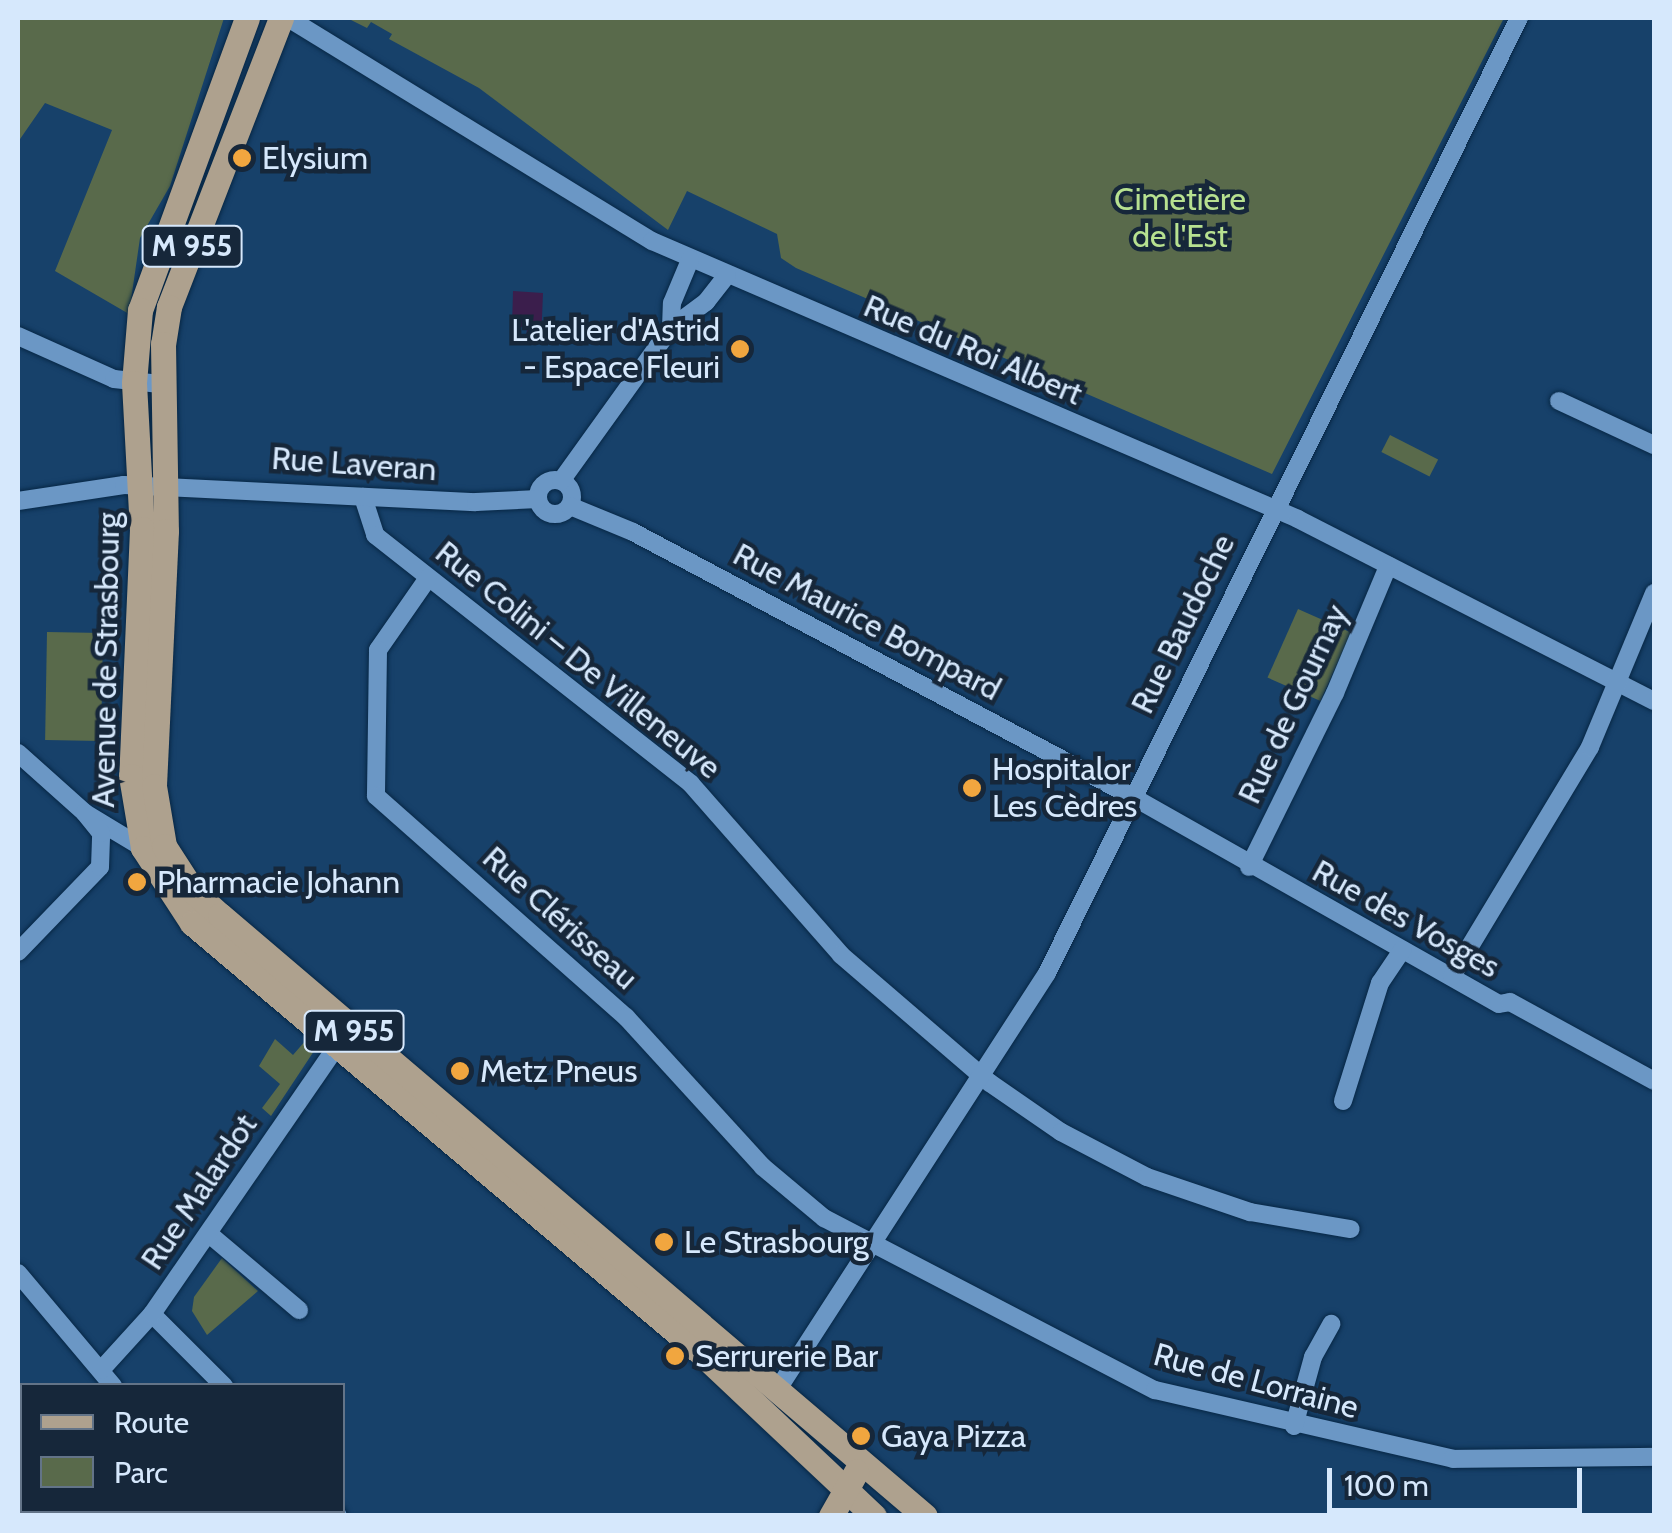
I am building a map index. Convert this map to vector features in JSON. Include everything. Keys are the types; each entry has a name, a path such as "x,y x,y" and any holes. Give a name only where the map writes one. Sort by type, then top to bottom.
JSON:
{"main road":[{"name":"Avenue de Strasbourg","path":"247,18 147,282 147,384 154,485 154,808 177,870 226,920 776,1392 854,1474"},
{"name":"Avenue de Strasbourg","path":"147,384 169,306 284,18"},
{"name":"Avenue de Strasbourg","path":"154,485 131,776 142,848 192,923 854,1474"},
{"path":"831,1516 854,1474"},
{"name":"M 955","path":"854,1474 874,1516"},
{"name":"M 955","path":"854,1474 925,1516"}],"street":[{"name":"Rue du Roi Albert","path":"284,18 578,199 690,260 1273,509 1654,701"},
{"name":"Rue Baudoche","path":"776,1392 1048,973 1273,509 1519,18"},
{"path":"671,328 672,303 690,260"},
{"path":"561,481 570,488 570,506 552,514 538,499 544,484 561,481 671,328 706,302 727,275"},
{"path":"18,336 147,384"},
{"path":"1559,401 1654,446"},
{"name":"Rue Laveran","path":"18,501 154,485 362,497 538,499"},
{"name":"Rue Colini – De Villeneuve","path":"362,497 375,534 691,784 840,954 982,1074 1061,1132 1147,1177 1250,1212 1351,1229"},
{"name":"Rue Maurice Bompard","path":"570,506 632,532 1133,797"},
{"name":"Rue de Gournay","path":"1249,867 1388,566"},
{"name":"Rue Clérisseau","path":"428,578 378,650 376,796 626,1017 763,1167 870,1246"},
{"path":"1452,976 1590,748 1654,592"},
{"path":"18,753 85,812 142,848"},
{"name":"Rue des Vosges","path":"1133,797 1249,867 1654,1080"},
{"path":"18,952 100,867 101,833 85,812"},
{"path":"1343,1101 1380,983 1402,950"},
{"name":"Rue Malardot","path":"102,1370 152,1314 339,1043"},
{"path":"209,1234 298,1310"},
{"name":"Rue de Lorraine","path":"870,1246 1156,1390 1294,1426 1453,1460 1654,1457"},
{"path":"18,1273 111,1383"},
{"path":"152,1314 221,1383"},
{"path":"1294,1426 1313,1357 1330,1324"}],"green space":[{"path":"18,18 224,18 170,186 140,238 129,314 55,271 112,130 45,103 18,142"},
{"name":"Cimetière de l'Est","path":"347,18 1504,18 1272,474 796,268 781,258 777,234 687,191 668,230 479,88 389,39 392,34 371,22 367,28"},
{"path":"1390,435 1438,460 1429,476 1381,452"},
{"path":"1298,609 1351,633 1320,701 1267,678"},
{"path":"47,632 103,633 101,741 45,740"},
{"path":"305,1033 314,1051 271,1116 262,1108 280,1084 259,1066 275,1039 293,1055 306,1040"},
{"path":"222,1258 258,1291 207,1335 192,1311 194,1297"}],"shaded area":[{"path":"513,291 543,293 541,343 526,342 527,327 512,327"}],"place":[{"name":"Elysium","path":"242,158"},
{"name":"L'atelier d'Astrid - Espace Fleuri","path":"740,349"},
{"name":"Hospitalor Les Cèdres","path":"972,788"},
{"name":"Pharmacie Johann","path":"137,882"},
{"name":"Metz Pneus","path":"460,1071"},
{"name":"Le Strasbourg","path":"664,1242"},
{"name":"Serrurerie Bar","path":"675,1356"},
{"name":"Gaya Pizza","path":"861,1436"}]}
